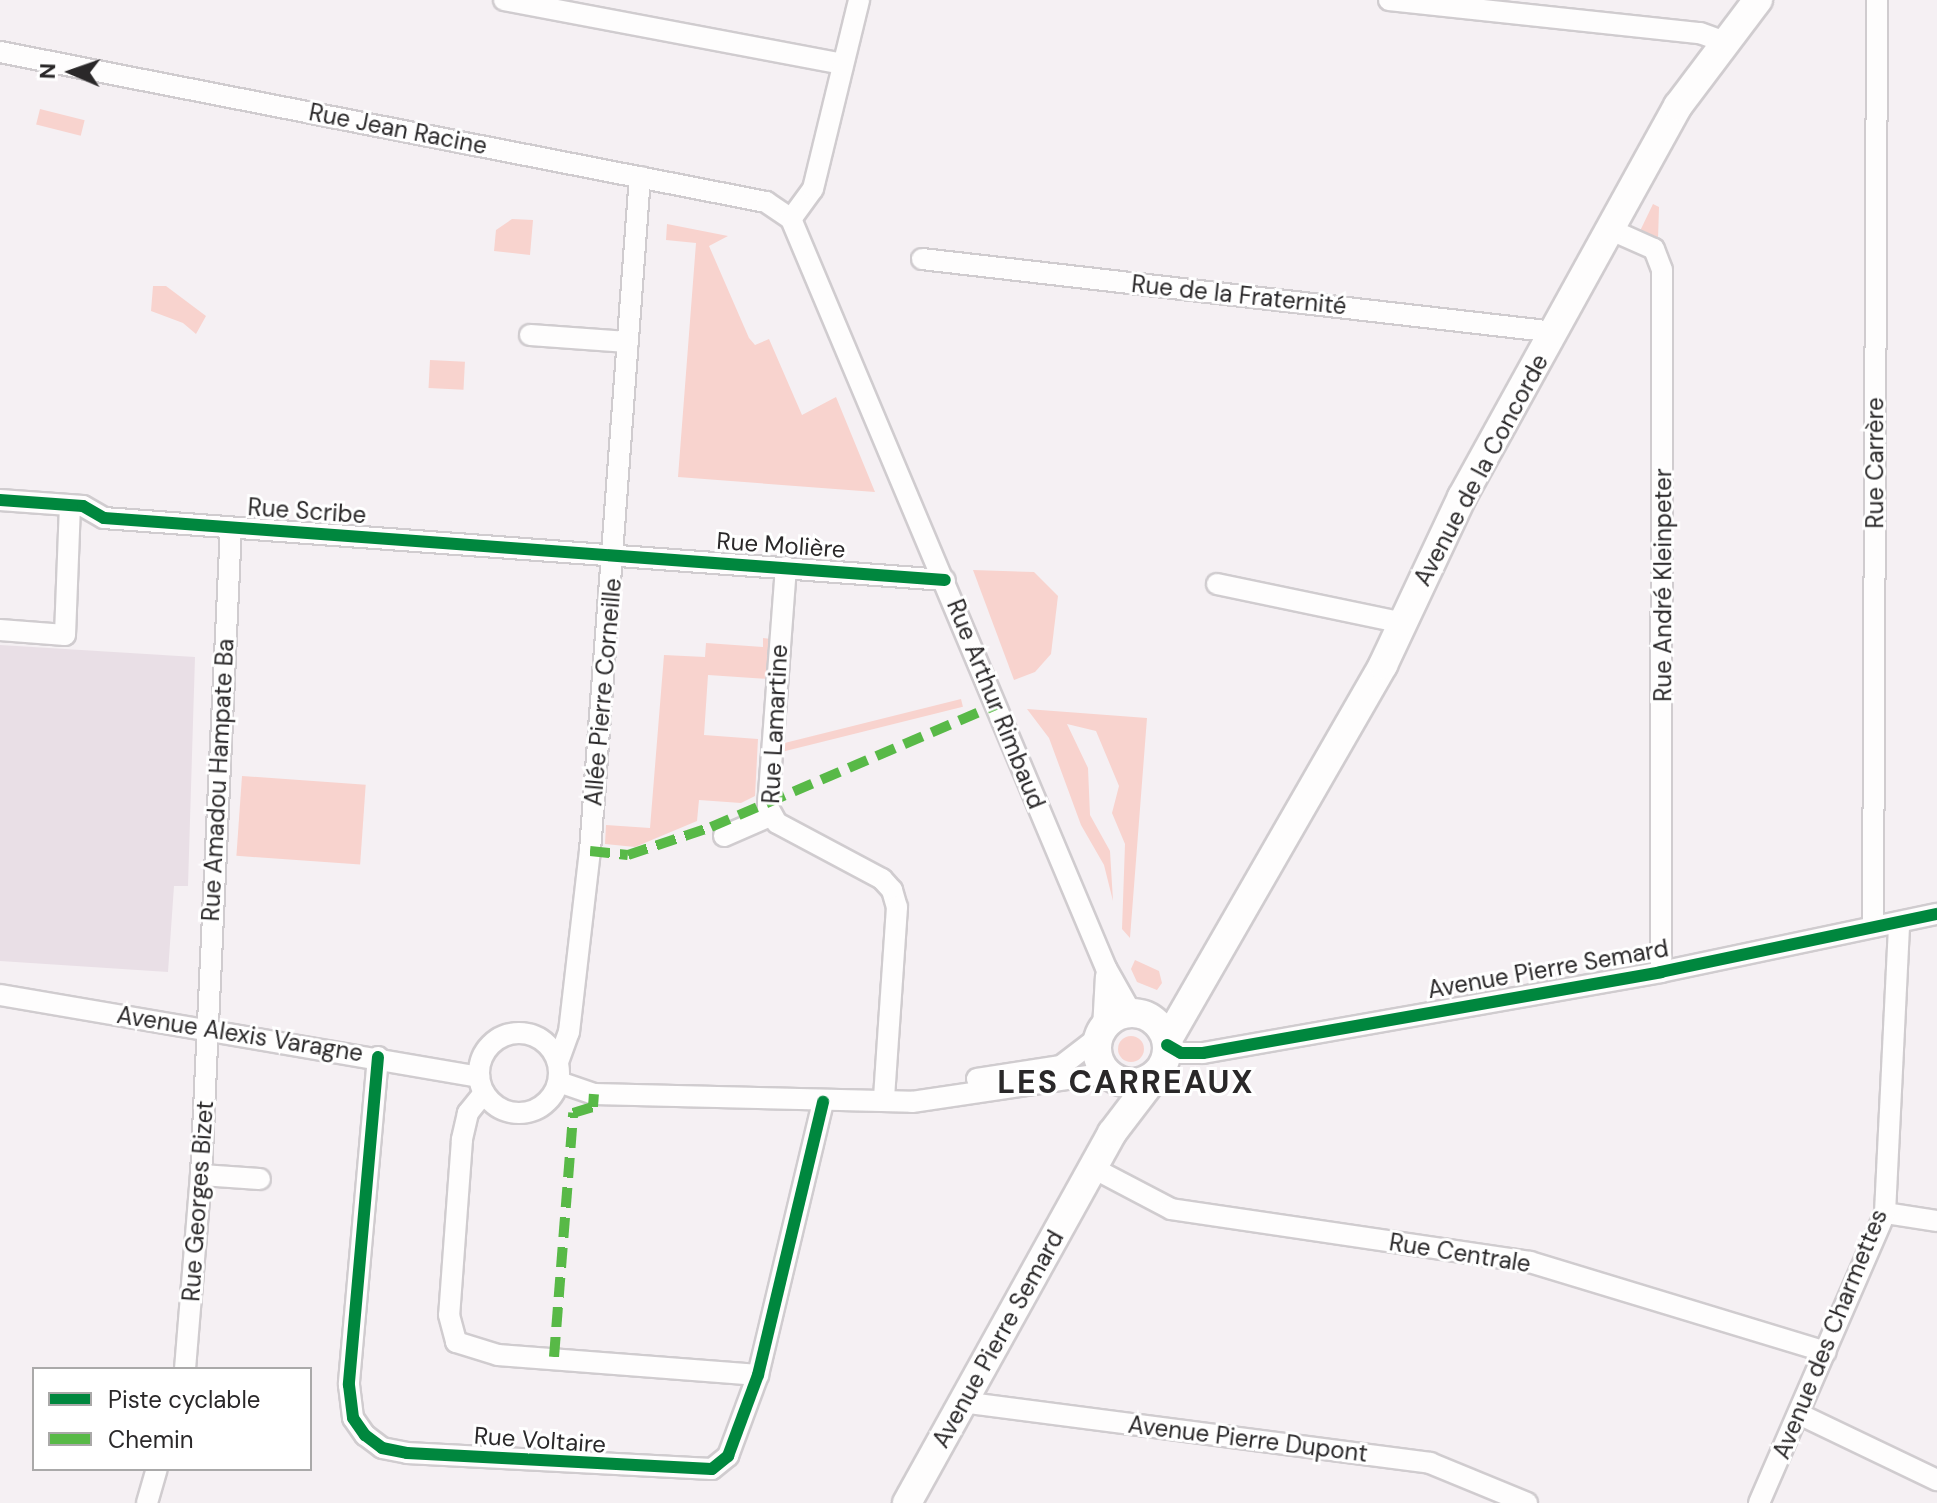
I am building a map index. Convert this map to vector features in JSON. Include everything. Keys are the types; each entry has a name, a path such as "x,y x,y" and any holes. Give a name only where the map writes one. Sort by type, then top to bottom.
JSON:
{"main road":[{"name":"Avenue de la Concorde","path":"1167,1043 1195,984 1323,771 1404,623 1462,497 1678,106 1757,2"},
{"name":"Avenue de la Concorde","path":"1134,1014 1165,1010 1195,984"},
{"path":"1134,1014 1155,1022 1167,1043 1157,1074 1112,1133 1117,1097 1098,1054 1102,1032 1134,1014"},
{"path":"1109,1074 1134,1083 1157,1074"},
{"name":"Avenue Pierre Semard","path":"907,1503 1112,1133"}],"street":[{"path":"504,0 843,64"},
{"path":"791,219 813,189 859,0"},
{"path":"1389,0 1700,33 1725,42"},
{"name":"Rue Carrère","path":"1873,927 1877,0"},
{"name":"Rue Jean Racine","path":"0,52 766,202 791,219"},
{"name":"Allée Pierre Corneille","path":"559,1072 569,1032 590,851 640,177"},
{"name":"Rue Arthur Rimbaud","path":"791,219 1106,968 1134,1014"},
{"name":"Rue André Kleinpeter","path":"1609,229 1654,249 1662,270 1661,972"},
{"name":"Rue de la Fraternité","path":"922,259 1555,332"},
{"path":"530,335 628,342"},
{"name":"Rue Scribe","path":"0,500 70,506 104,518 614,556"},
{"path":"0,630 65,635 70,506"},
{"name":"Rue Amadou Hampate Ba","path":"209,1033 231,528"},
{"name":"Rue Molière","path":"614,556 945,580"},
{"name":"Rue Lamartine","path":"786,567 770,816 882,879 892,890 897,907 886,1098"},
{"path":"1217,584 1404,623"},
{"path":"724,836 770,816"},
{"name":"Avenue Pierre Semard","path":"1167,1043 1181,1053 1203,1053 1661,972 1937,914"},
{"name":"Avenue des Charmettes","path":"1759,1503 1885,1213 1899,922"},
{"path":"886,1098 911,1088 1061,1066 1102,1032 1106,968"},
{"name":"Avenue Alexis Varagne","path":"0,995 209,1033 378,1057 481,1085 505,1111 532,1112 545,1105 559,1072"},
{"name":"Rue Georges Bizet","path":"185,1367 209,1033"},
{"path":"758,1375 498,1355 456,1342 449,1315 462,1140 468,1113 481,1085 482,1057 494,1042 512,1033 532,1034 549,1045 559,1072 594,1094 823,1102 886,1098 912,1102 1109,1074"},
{"name":"Rue Voltaire","path":"378,1057 349,1385 353,1418 365,1435 382,1448 407,1453 712,1469 728,1456 758,1375 823,1102"},
{"name":"Rue Centrale","path":"1093,1168 1171,1209 1530,1262 1826,1352"},
{"path":"201,1175 260,1179"},
{"path":"1885,1213 1937,1221"},
{"name":"Avenue Pierre Dupont","path":"962,1402 1430,1463 1527,1503"},
{"path":"1799,1414 1937,1480"},
{"path":"147,1503 156,1471"}],"shaded area":[{"path":"40,109 85,120 81,136 36,125"},
{"path":"1653,204 1659,207 1658,240 1640,231"},
{"path":"512,219 533,220 530,255 494,251 496,230"},
{"path":"667,224 728,236 709,246 749,338 755,345 769,339 802,415 836,397 875,492 678,477 696,243 666,240"},
{"path":"153,286 166,286 206,316 196,334 183,323 151,311"},
{"path":"430,360 465,362 463,390 429,388"},
{"path":"973,570 1034,572 1058,596 1051,654 1035,672 1014,680"},
{"path":"763,638 771,639 769,679 708,675 704,735 758,739 755,796 741,803 699,800 697,821 635,847 605,844 606,825 650,828 664,655 705,657 706,643 763,647"},
{"path":"0,645 195,657 188,886 174,886 168,972 0,961"},
{"path":"961,699 963,707 781,752 780,744"},
{"path":"1027,709 1147,718 1130,938 1122,929 1125,844 1112,813 1119,786 1096,731 1067,724 1088,768 1090,815 1110,851 1113,901 1104,865 1081,825 1049,738"},
{"path":"242,776 366,785 360,864 236,856"},
{"path":"1135,960 1159,971 1162,983 1157,990 1137,982 1131,969"},
{"path":"1131,1036 1140,1040 1144,1049 1140,1058 1131,1062 1122,1058 1118,1049 1122,1040"}],"marked path":[{"path":"590,851 628,855 711,827 996,705"},
{"path":"554,1357 573,1113 593,1107 594,1094"}],"cycle path":[{"path":"0,500 83,506 104,518 945,580"},
{"path":"1167,1045 1181,1053 1203,1053 1661,972 1937,914"},
{"path":"378,1057 349,1385 353,1418 365,1435 382,1448 407,1453 712,1469 728,1456 758,1375 823,1102"}],"district":[{"name":"LES CARREAUX","path":"1126,1082"}]}
